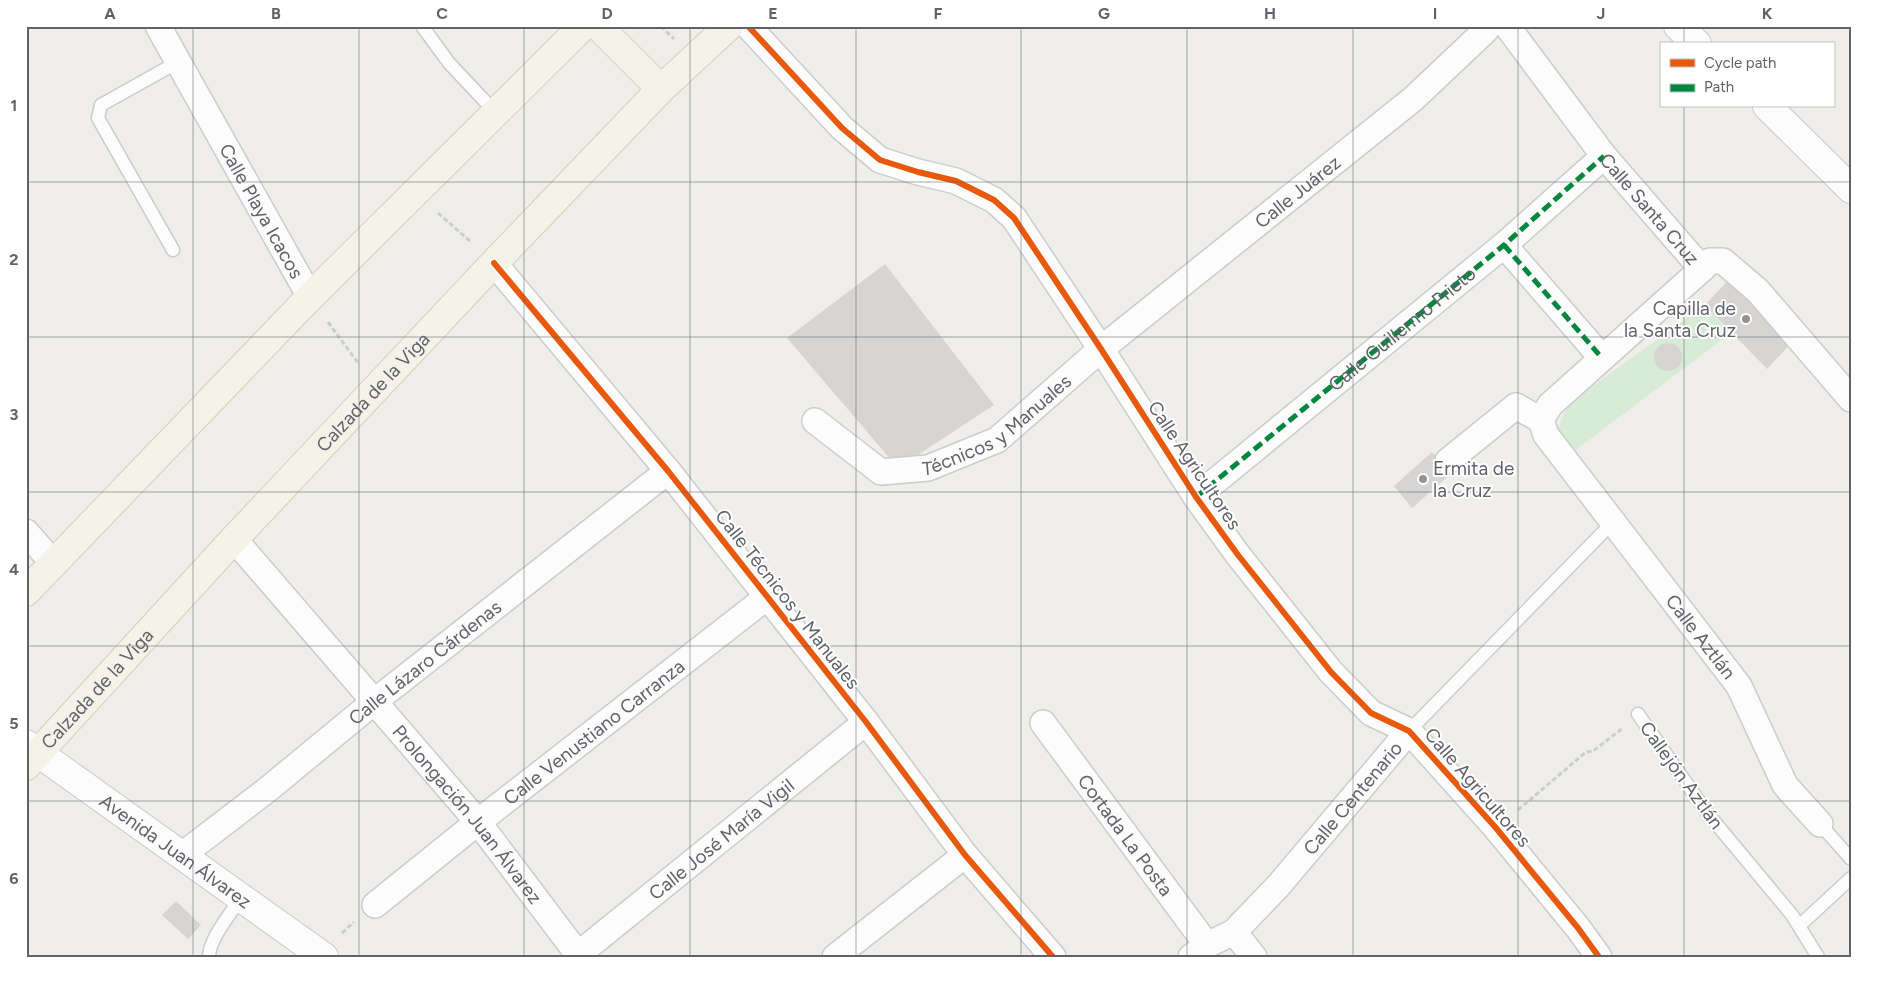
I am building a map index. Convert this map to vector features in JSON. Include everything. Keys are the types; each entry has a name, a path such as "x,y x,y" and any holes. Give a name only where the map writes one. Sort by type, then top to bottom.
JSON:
{"main road":[{"path":"26,592 310,297 583,26"},
{"path":"598,26 661,89"},
{"name":"Calzada de la Viga","path":"31,754 494,263 661,89 729,26"}],"street":[{"name":"Calle Playa Icacos","path":"158,26 310,297"},
{"name":"Calle Agricultores","path":"748,26 842,128 880,160 956,181 994,200 1014,218 1196,496 1238,555 1331,672 1371,713 1409,731 1496,828 1578,928 1599,957"},
{"name":"Calle Juárez","path":"1101,350 1413,99 1488,26"},
{"name":"Calle Santa Cruz","path":"1508,26 1604,156 1702,269 1710,261 1724,261 1758,291 1846,383"},
{"path":"1678,26 1695,42"},
{"path":"1769,108 1851,189"},
{"name":"Calle Guillermo Prieto","path":"1196,496 1504,245 1604,156"},
{"path":"1504,245 1602,358"},
{"name":"Calle Técnicos y Manuales","path":"494,263 668,471 866,722 965,855 1053,957"},
{"path":"1448,461 1516,406 1541,420 1550,405 1702,269"},
{"name":"Técnicos y Manuales","path":"815,421 881,472 928,468 997,440 1101,350"},
{"name":"Calle Aztlán","path":"1541,420 1546,435 1739,686 1785,785 1820,824"},
{"name":"Calle Lázaro Cárdenas","path":"182,855 267,790 375,701 668,471"},
{"path":"26,532 54,564"},
{"name":"Prolongación Juan Álvarez","path":"234,539 478,822 578,956"},
{"name":"Calle Venustiano Carranza","path":"375,905 478,822 767,597"},
{"name":"Calle José María Vigil","path":"578,956 866,722"},
{"name":"Cortada La Posta","path":"1043,723 1199,951"},
{"name":"Calle Centenario","path":"1199,951 1234,932 1279,885 1409,731"},
{"name":"Avenida Juan Álvarez","path":"31,754 182,855 321,955"},
{"path":"835,957 965,855"},
{"path":"1234,932 1254,957"}],"lane":[{"path":"422,26 449,62 496,113"},
{"path":"173,250 98,118 101,105 178,62"},
{"name":"Calle Centenario","path":"1409,731 1612,522"},
{"name":"Callejón Aztlán","path":"1638,714 1708,814 1792,915 1818,957"},
{"name":"Calle Aztlán","path":"1820,824 1851,859"},
{"path":"1799,926 1851,878"},
{"path":"209,957 209,952 217,934 241,898"}],"path":[{"path":"415,192 494,263"},
{"path":"321,955 375,905"}],"green space":[{"path":"1705,305 1731,333 1573,452 1558,429 1568,404"}],"building":[{"path":"885,264 994,405 898,468 787,338"},
{"name":"Capilla de la Santa Cruz","path":"1731,277 1794,340 1767,369 1705,305"},
{"path":"1668,343 1678,347 1682,357 1678,367 1668,371 1658,367 1654,357 1658,347"},
{"name":"Ermita de la Cruz","path":"1432,452 1452,473 1412,508 1394,486"},
{"path":"176,901 201,925 188,939 162,915"}],"marked path":[{"path":"1196,497 1504,245 1604,156"},
{"path":"1504,245 1602,358"}],"cycle path":[{"path":"748,26 842,128 880,160 956,181 994,200 1014,218 1196,497 1238,555 1331,672 1371,713 1409,731 1496,828 1578,928 1599,957"},
{"path":"494,263 668,471 866,722 965,855 1053,957"}],"place":[{"name":"Capilla de la Santa Cruz","path":"1746,319"},
{"name":"Ermita de la Cruz","path":"1423,479"}]}
